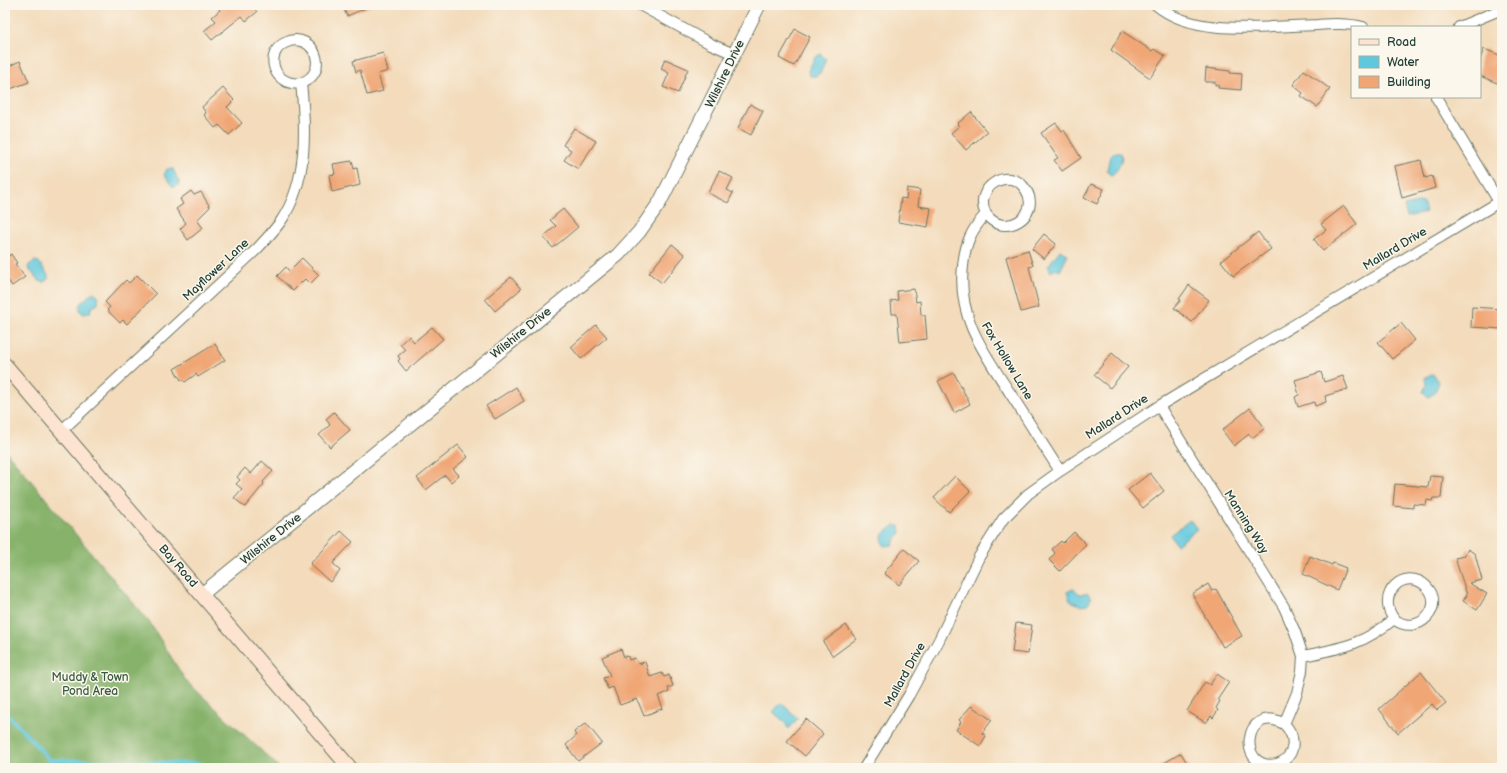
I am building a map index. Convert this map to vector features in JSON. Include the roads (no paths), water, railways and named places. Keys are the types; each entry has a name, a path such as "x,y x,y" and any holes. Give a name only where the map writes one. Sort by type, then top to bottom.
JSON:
{"main road":[{"name":"Bay Road","path":"5,365 350,768"}],"street":[{"path":"640,5 711,44 734,54"},
{"name":"Wilshire Drive","path":"202,594 618,254 640,232 657,207 759,5"},
{"path":"1156,5 1178,19 1203,26 1235,27 1342,24 1356,26"},
{"path":"1461,26 1502,9"},
{"path":"287,42 304,42 312,48 316,55 317,64 314,73 309,79 301,83 292,84 284,81 275,71 275,54 280,47 287,42"},
{"name":"Mayflower Lane","path":"62,431 257,249 281,220 296,189 303,151 304,115 301,83"},
{"path":"1437,98 1500,204"},
{"path":"1002,179 1012,179 1020,183 1026,190 1029,199 1029,208 1025,216 1018,222 1009,225 1000,225 992,221 986,214 982,206 983,196 987,188 994,182 1002,179"},
{"name":"Mallard Drive","path":"864,768 909,695 939,640 979,557 1003,519 1028,494 1060,470 1159,406 1500,204"},
{"name":"Fox Hollow Lane","path":"986,214 971,232 964,256 962,285 965,310 969,323 984,353 1060,470"},
{"name":"Manning Way","path":"1159,406 1284,606 1303,656 1300,683 1284,724"},
{"path":"1407,580 1418,582 1425,586 1430,593 1433,602 1431,611 1426,618 1419,623 1410,625 1402,624 1394,619 1388,609 1387,601 1393,587 1407,580"},
{"path":"1303,656 1355,644 1377,633 1394,619"},
{"path":"1267,720 1284,724 1293,737 1293,745 1290,753 1278,763 1266,764 1258,761 1252,755 1249,746 1249,738 1252,730 1267,720"}],"water":[{"path":"821,54 826,59 821,72 816,76 810,76 808,71 815,57"},
{"path":"1114,153 1121,153 1122,159 1118,169 1111,175 1107,170 1110,156"},
{"path":"167,169 173,169 180,184 173,187 164,175"},
{"path":"1423,202 1426,212 1407,217 1404,206"},
{"path":"1060,250 1068,255 1060,271 1055,269 1051,272 1048,266"},
{"path":"35,261 39,262 48,275 48,279 44,282 39,281 28,268 29,265"},
{"path":"93,292 98,295 98,304 91,308 90,313 84,314 80,311 80,304"},
{"path":"1433,374 1439,382 1435,392 1429,397 1423,392 1426,385 1425,377"},
{"path":"1190,520 1197,529 1177,545 1170,535"},
{"path":"895,525 900,527 901,533 895,539 893,545 885,546 883,544 882,535"},
{"path":"1073,589 1080,594 1088,593 1091,598 1089,603 1083,606 1070,601 1067,592"},
{"path":"781,703 798,718 789,729 786,726 787,724 773,712"}],"waterway":[{"path":"5,712 50,760 200,764 209,768"}],"park label":[{"name":"Muddy & Town Pond Area","path":"90,684"}]}
